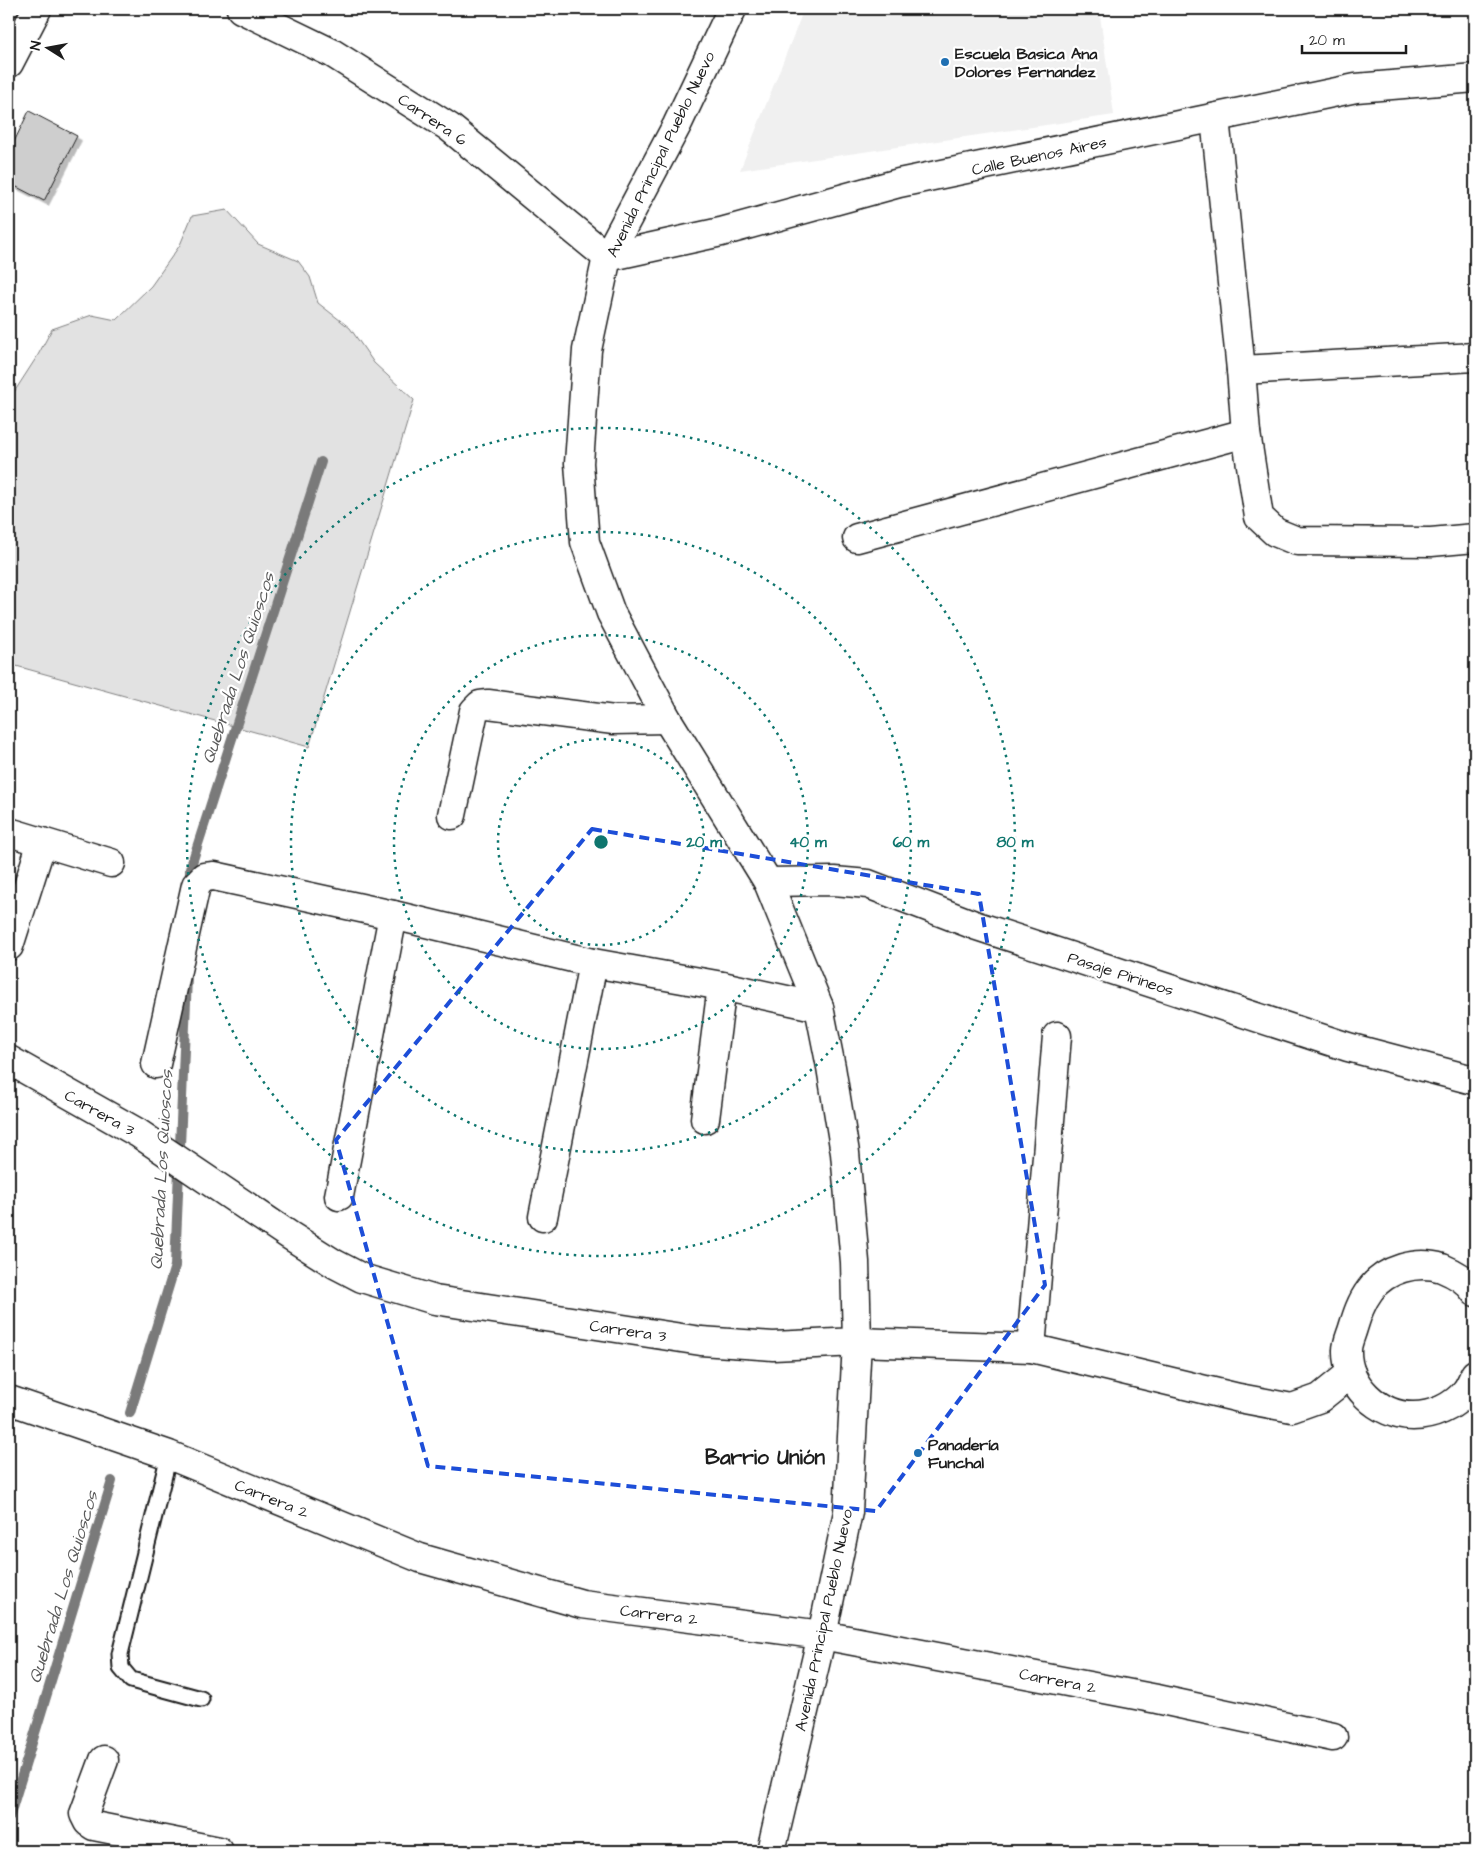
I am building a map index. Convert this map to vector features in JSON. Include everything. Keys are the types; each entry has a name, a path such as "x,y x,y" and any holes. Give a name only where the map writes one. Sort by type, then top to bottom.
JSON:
{"street":[{"path":"9,62 37,9"},
{"name":"Carrera 6","path":"241,9 332,54 449,127 608,257"},
{"name":"Avenida Principal Pueblo Nuevo","path":"732,9 677,125 608,257 587,350 579,463 585,542 611,613 667,719 768,882 819,1007 845,1153 854,1262 857,1342 848,1512 822,1635 771,1851"},
{"name":"Calle Buenos Aires","path":"608,257 721,232 899,184 1356,88 1475,78"},
{"path":"1215,118 1246,434 1259,517 1275,532 1297,541 1431,542 1475,538"},
{"path":"1241,370 1475,357"},
{"path":"857,538 1246,434"},
{"path":"452,815 474,711 480,705 488,704 614,720 667,719"},
{"path":"9,832 111,863"},
{"path":"9,946 42,842"},
{"path":"156,1064 196,885 204,877 214,876 393,915 592,964 722,986 819,1007"},
{"name":"Pasaje Pirineos","path":"768,882 834,881 868,884 977,926 1348,1047 1473,1080"},
{"path":"339,1196 393,915"},
{"path":"543,1217 592,964"},
{"path":"705,1118 722,986"},
{"path":"1031,1348 1057,1036"},
{"name":"Carrera 3","path":"9,1060 138,1133 335,1264 362,1278 434,1300 701,1341 774,1346 857,1342 1031,1348 1239,1398 1292,1408 1320,1398 1351,1373"},
{"path":"1475,1292 1473,1288 1455,1273 1433,1265 1410,1265 1388,1274 1370,1289 1359,1310 1346,1350 1351,1373 1362,1393 1381,1408 1403,1416 1426,1416 1448,1407 1466,1392 1475,1374"},
{"name":"Carrera 2","path":"9,1400 169,1455 420,1558 582,1604 822,1635 1157,1699 1334,1737"},
{"path":"104,1760 84,1814 88,1822 94,1826 219,1851"}],"lane":[{"path":"169,1455 122,1645 120,1654 121,1668 131,1680 201,1699"}],"highlighted area":[{"path":"592,829 979,894 1045,1285 876,1511 428,1466 336,1140"}],"shaded area":[{"name":"Escuela Basica Ana Dolores Fernandez","path":"804,9 1099,9 1114,115 740,170"},
{"path":"227,210 258,244 298,261 310,277 318,303 350,328 374,363 414,400 309,747 9,664 9,400 52,329 92,315 116,320 151,286 180,245 192,216"}],"building":[{"path":"29,111 77,136 44,201 9,183 9,152"}],"waterway":[{"name":"Quebrada Los Quioscos","path":"190,883 190,869 321,462"},
{"name":"Quebrada Los Quioscos","path":"130,1413 175,1266 187,977"},
{"name":"Quebrada Los Quioscos","path":"9,1818 112,1481"}],"place":[{"name":"Escuela Basica Ana Dolores Fernandez","path":"945,62"},
{"name":"Panadería Funchal","path":"918,1453"}],"district":[{"name":"Barrio Unión","path":"765,1457"}]}
